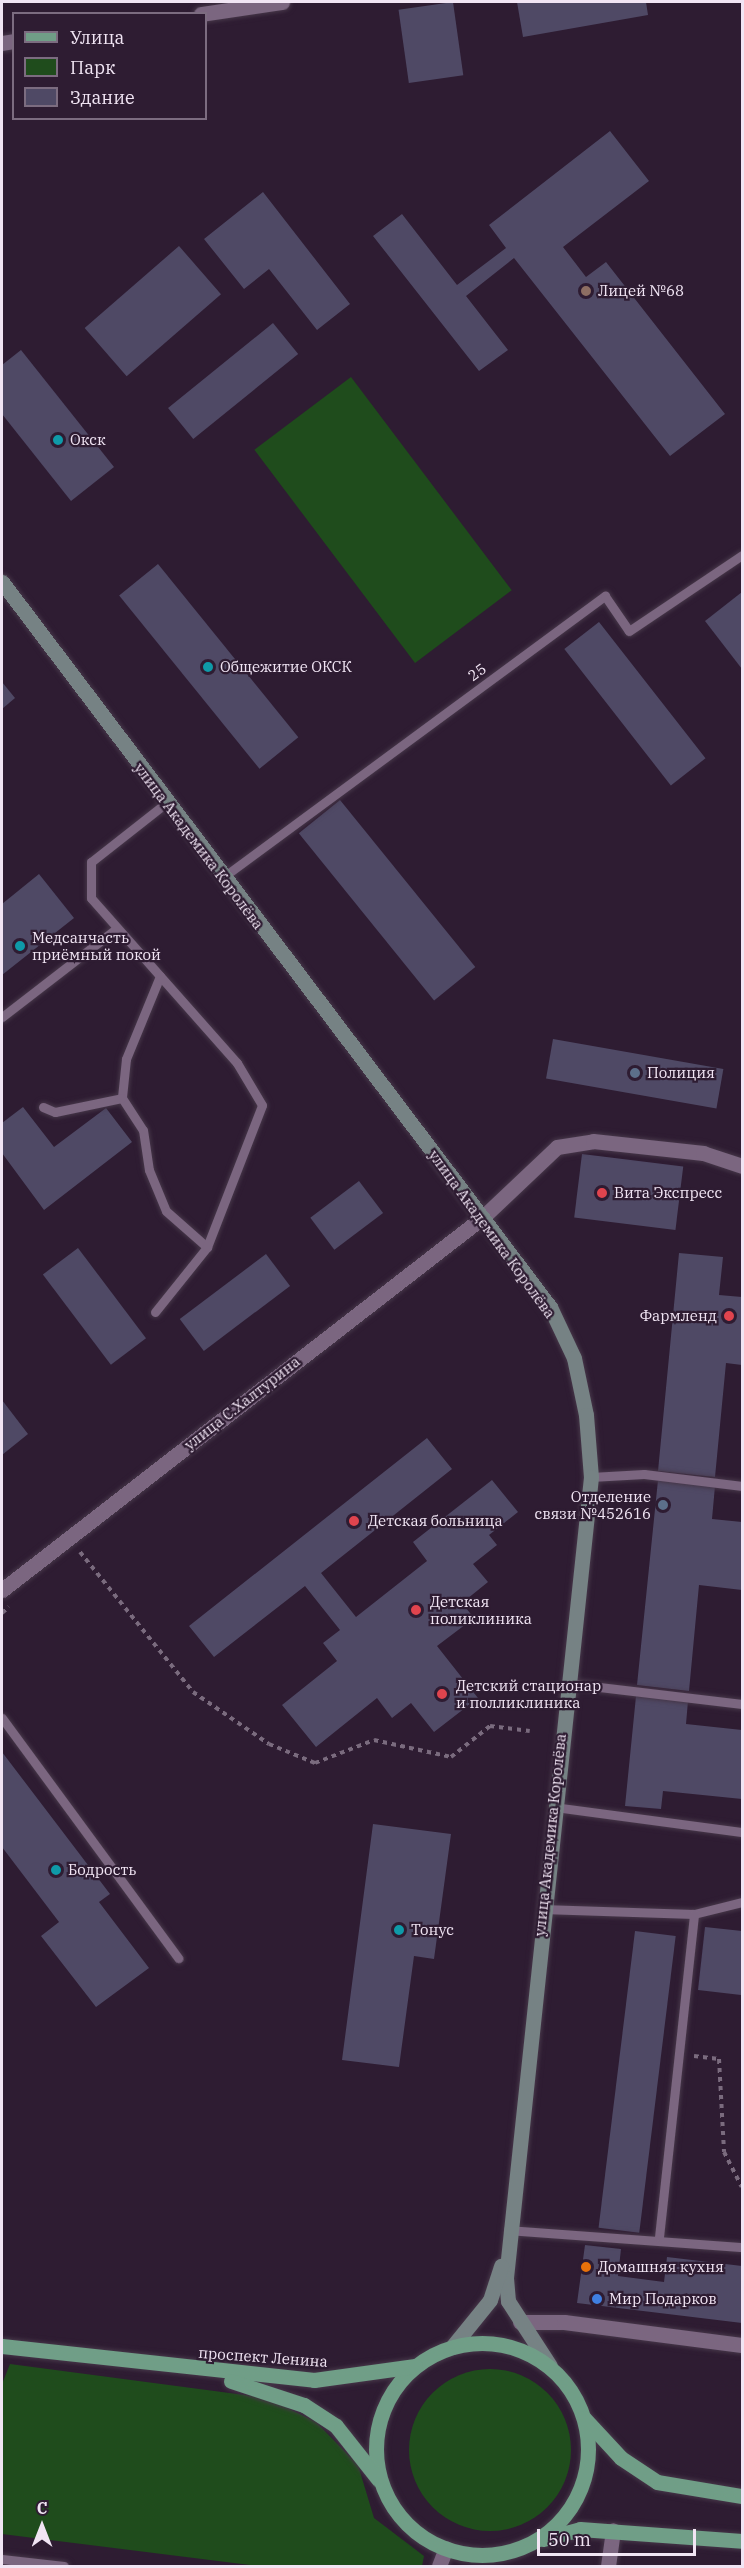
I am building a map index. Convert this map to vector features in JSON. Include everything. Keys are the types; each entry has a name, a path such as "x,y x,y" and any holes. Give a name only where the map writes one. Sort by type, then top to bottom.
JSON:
{"main road":[{"path":"742,2496 657,2482 621,2458 584,2418 550,2366 501,2345 452,2347 416,2366 394,2391 380,2421 378,2465 383,2486 408,2524 446,2548 491,2554 580,2529 742,2541"},
{"name":"проспект Ленина","path":"2,2346 178,2369 314,2380 416,2366"},
{"name":"проспект Ленина","path":"178,2369 267,2390 304,2405 336,2426 383,2486"},
{"path":"534,2541 569,2509 585,2475 584,2418"}],"street":[{"path":"207,13 282,2"},
{"name":"улица Академика Королёва","path":"2,582 222,878 550,1307 574,1358 586,1415 591,1476 541,1909 508,2230 508,2301 550,2366"},
{"name":"улица С.Халтурина","path":"2,1590 483,1217 557,1147 593,1141 703,1153 742,1166"},
{"path":"452,2347 490,2300 508,2230"},
{"path":"520,2322 564,2322 742,2345"},
{"path":"608,2566 613,2530"},
{"path":"438,2566 446,2548"}],"lane":[{"name":"25","path":"222,878 605,596 629,631 742,555"},
{"path":"155,1312 207,1247 262,1105 237,1063 91,898 91,862 166,803"},
{"path":"2,1017 117,928"},
{"path":"160,976 126,1059 122,1098 143,1130 149,1170 166,1211 207,1247"},
{"path":"43,1107 55,1112 122,1098"},
{"path":"591,1476 644,1474 742,1486"},
{"path":"566,1683 742,1704"},
{"path":"2,1718 178,1958"},
{"path":"554,1807 742,1832"},
{"path":"541,1909 694,1914 742,1902"},
{"path":"658,2237 682,2054 694,1914"},
{"path":"508,2230 658,2237 742,2247"},
{"path":"2,2559 64,2566"}],"path":[{"path":"80,1552 193,1692 269,1744 315,1763 374,1740 451,1757 490,1726 530,1731"},
{"path":"682,2054 719,2059 724,2152 742,2187"}],"green space":[{"path":"351,377 512,590 415,663 254,450"},
{"path":"10,2364 267,2398 316,2422 358,2465 374,2518 424,2556 422,2566 257,2566 2,2534 2,2384"},
{"path":"490,2369 521,2376 535,2383 547,2393 557,2405 564,2419 571,2450 564,2481 557,2495 547,2507 535,2517 521,2524 490,2531 459,2524 445,2517 433,2507 423,2495 416,2481 409,2450 416,2419 423,2405 433,2393 445,2383 459,2376"}],"building":[{"path":"453,2 463,75 409,83 399,10"},
{"path":"517,2 646,2 648,15 523,37"},
{"name":"Лицей №68","path":"610,131 649,181 563,247 586,277 606,262 725,414 670,456 514,258 466,296 508,350 479,371 373,236 402,214 457,285 506,248 489,225"},
{"path":"263,192 350,304 317,330 269,269 244,289 204,239"},
{"path":"179,246 221,294 127,376 85,328"},
{"path":"273,323 298,354 193,439 168,408"},
{"name":"Окск","path":"21,350 114,467 71,501 2,414 2,365"},
{"name":"Общежитие ОКСК","path":"158,564 298,737 259,769 119,595"},
{"path":"742,592 742,669 705,621"},
{"path":"599,622 706,758 671,785 564,649"},
{"path":"2,682 15,698 2,709"},
{"path":"340,800 475,967 434,1000 299,833"},
{"name":"Медсанчасть приёмный покой","path":"39,874 74,918 2,975 2,904"},
{"name":"Полиция","path":"553,1039 723,1069 716,1108 546,1078"},
{"path":"23,1107 54,1147 106,1108 132,1142 44,1210 2,1153 2,1123"},
{"path":"582,1154 683,1166 675,1230 574,1218"},
{"path":"359,1181 383,1213 334,1250 310,1218"},
{"path":"78,1248 146,1338 111,1365 43,1274"},
{"path":"679,1253 723,1257 719,1295 742,1297 742,1365 726,1363 715,1477 658,1471"},
{"path":"266,1254 290,1286 204,1351 180,1319"},
{"path":"2,1400 28,1434 2,1455"},
{"name":"Детская поликлиника","path":"427,1438 452,1469 321,1573 356,1617 427,1561 413,1542 492,1480 518,1512 489,1535 497,1545 473,1564 488,1582 462,1603 474,1618 437,1646 478,1698 434,1732 411,1703 392,1718 377,1698 316,1747 282,1705 337,1661 323,1643 340,1630 305,1586 214,1657 189,1626"},
{"path":"658,1480 715,1486 712,1519 742,1522 742,1590 699,1585 689,1691 637,1685"},
{"path":"636,1696 688,1701 686,1724 742,1730 742,1799 663,1791 661,1809 625,1806"},
{"name":"Бодрость","path":"2,1752 110,1894 99,1902 149,1968 96,2007 41,1936 59,1922 2,1847"},
{"name":"Тонус","path":"373,1824 451,1834 434,1959 414,1956 399,2067 342,2060"},
{"path":"705,1927 742,1931 741,1995 698,1990"},
{"path":"635,1931 676,1936 639,2233 599,2228"},
{"path":"585,2245 621,2249 618,2276 664,2282 667,2257 742,2266 742,2323 577,2303"}],"place":[{"name":"Лицей №68","path":"586,291"},
{"name":"Окск","path":"58,440"},
{"name":"Общежитие ОКСК","path":"208,667"},
{"name":"Медсанчасть приёмный покой","path":"20,946"},
{"name":"Полиция","path":"635,1073"},
{"name":"Вита Экспресс","path":"602,1193"},
{"name":"Фармленд","path":"729,1316"},
{"name":"Отделение связи №452616","path":"663,1505"},
{"name":"Детская больница","path":"354,1521"},
{"name":"Детская поликлиника","path":"416,1610"},
{"name":"Детский стационар и полликлиника","path":"442,1694"},
{"name":"Бодрость","path":"56,1870"},
{"name":"Тонус","path":"399,1930"},
{"name":"Домашняя кухня","path":"586,2267"},
{"name":"Мир Подарков","path":"597,2299"}]}
